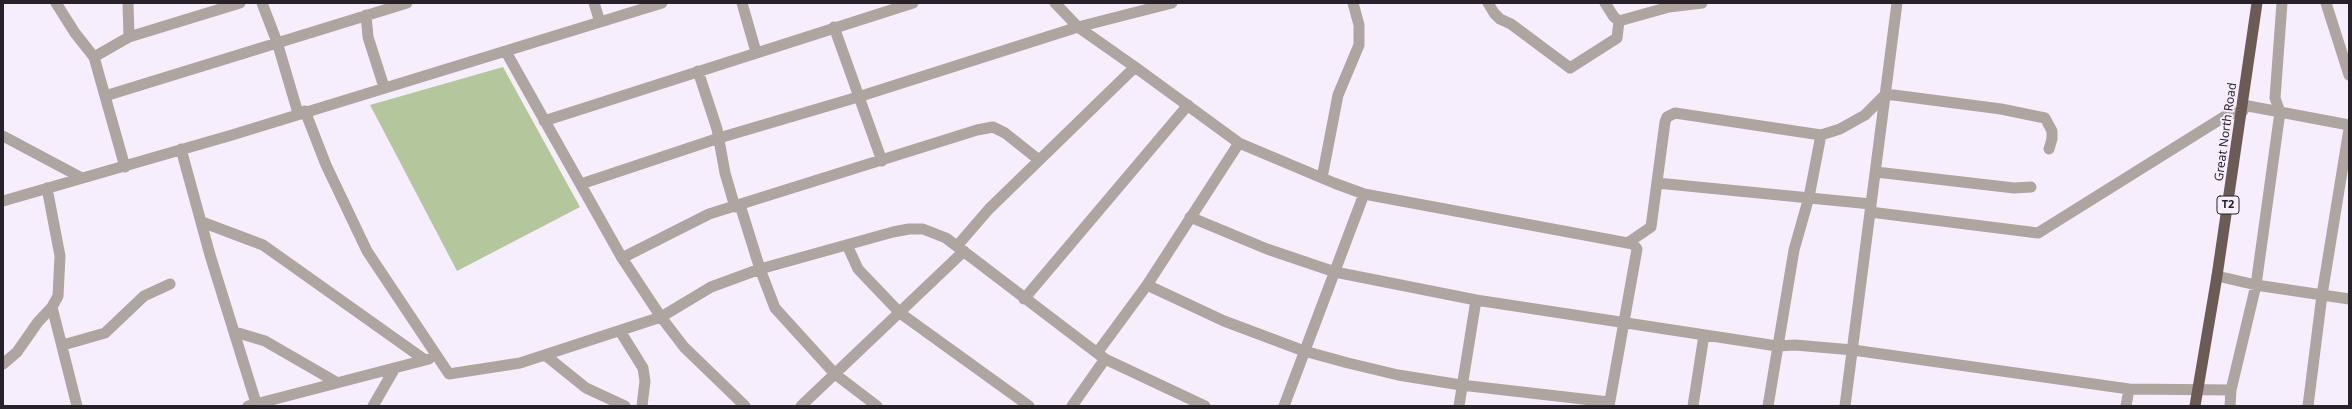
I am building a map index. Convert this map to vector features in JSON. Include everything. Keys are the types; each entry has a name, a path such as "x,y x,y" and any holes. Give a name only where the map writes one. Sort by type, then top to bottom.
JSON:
{"highway":[{"name":"Great North Road","path":"2195,406 2243,108 2257,3"}],"street":[{"path":"56,3 75,33 94,57 125,167"},
{"path":"128,3 129,37"},
{"path":"94,57 129,37 240,3"},
{"path":"262,3 301,112 367,251 449,374 502,367 545,355 661,317 711,287 760,269 908,229 923,229 936,233 961,248 1024,300 1101,356 1205,406"},
{"path":"105,96 407,3"},
{"path":"594,3 600,22"},
{"path":"3,201 125,167 301,112 506,52 662,3"},
{"path":"742,3 756,52"},
{"path":"544,120 913,3"},
{"path":"1055,3 1078,27 1240,143 1322,178 1364,194 1629,242 1633,244 1636,249 1609,404 1398,375 1304,351 1224,321 1147,285"},
{"path":"581,184 719,138 858,97 1078,27 1147,6 1172,3"},
{"path":"1322,178 1338,95 1359,45 1359,25 1353,3"},
{"path":"1488,3 1500,19 1511,24 1570,68 1617,38 1619,21"},
{"path":"1604,3 1614,17 1619,21"},
{"path":"1619,21 1669,7 1702,3"},
{"path":"1845,406 1897,3"},
{"path":"2230,406 2231,390 2256,285 2280,112 2275,98 2282,3"},
{"path":"2326,3 2349,74"},
{"path":"366,15 368,37 384,88"},
{"path":"834,27 882,161"},
{"path":"506,52 622,258 661,317 684,347 745,406"},
{"path":"801,406 900,313 961,248 989,209 1135,67"},
{"path":"698,71 719,138 725,173 775,308 836,374 877,406"},
{"path":"1629,242 1651,227 1665,122 1667,117 1674,113 1821,135 1840,128 1865,115 1886,94"},
{"path":"1886,94 2001,109 2045,118 2052,131 2052,139 2049,148"},
{"path":"1024,300 1188,105"},
{"path":"1657,183 1730,192 1809,197 1871,208 2038,233 2227,115 2243,108 2280,112 2349,125"},
{"path":"622,258 696,219 977,130 993,127 1005,133 1038,160"},
{"path":"2308,406 2322,295 2349,129"},
{"path":"1768,406 1794,250 1809,197 1821,135"},
{"path":"3,136 82,178"},
{"path":"1072,406 1101,356 1190,217 1240,143"},
{"path":"181,149 235,332 254,405 437,356"},
{"path":"1876,172 2014,188 2031,187"},
{"path":"3,364 17,352 38,322 52,307 58,296 60,256 47,188"},
{"path":"1284,406 1364,194"},
{"path":"1190,217 1267,249 1335,272 1476,300 1623,324 1777,346 1795,345 1853,350 2129,389 2231,390"},
{"path":"202,222 263,245 425,360"},
{"path":"847,245 862,274 900,313 1029,406"},
{"path":"2217,276 2256,285 2349,299"},
{"path":"63,345 105,333 144,296 170,284"},
{"path":"1459,406 1476,300"},
{"path":"52,307 63,345 77,406"},
{"path":"620,331 643,368 645,380 642,406"},
{"path":"235,332 265,341 336,382"},
{"path":"1693,406 1704,335"},
{"path":"545,355 586,388 625,406"},
{"path":"373,406 396,368"},
{"path":"2126,406 2129,389"}],"green space":[{"path":"503,67 580,207 457,271 370,105"}]}
